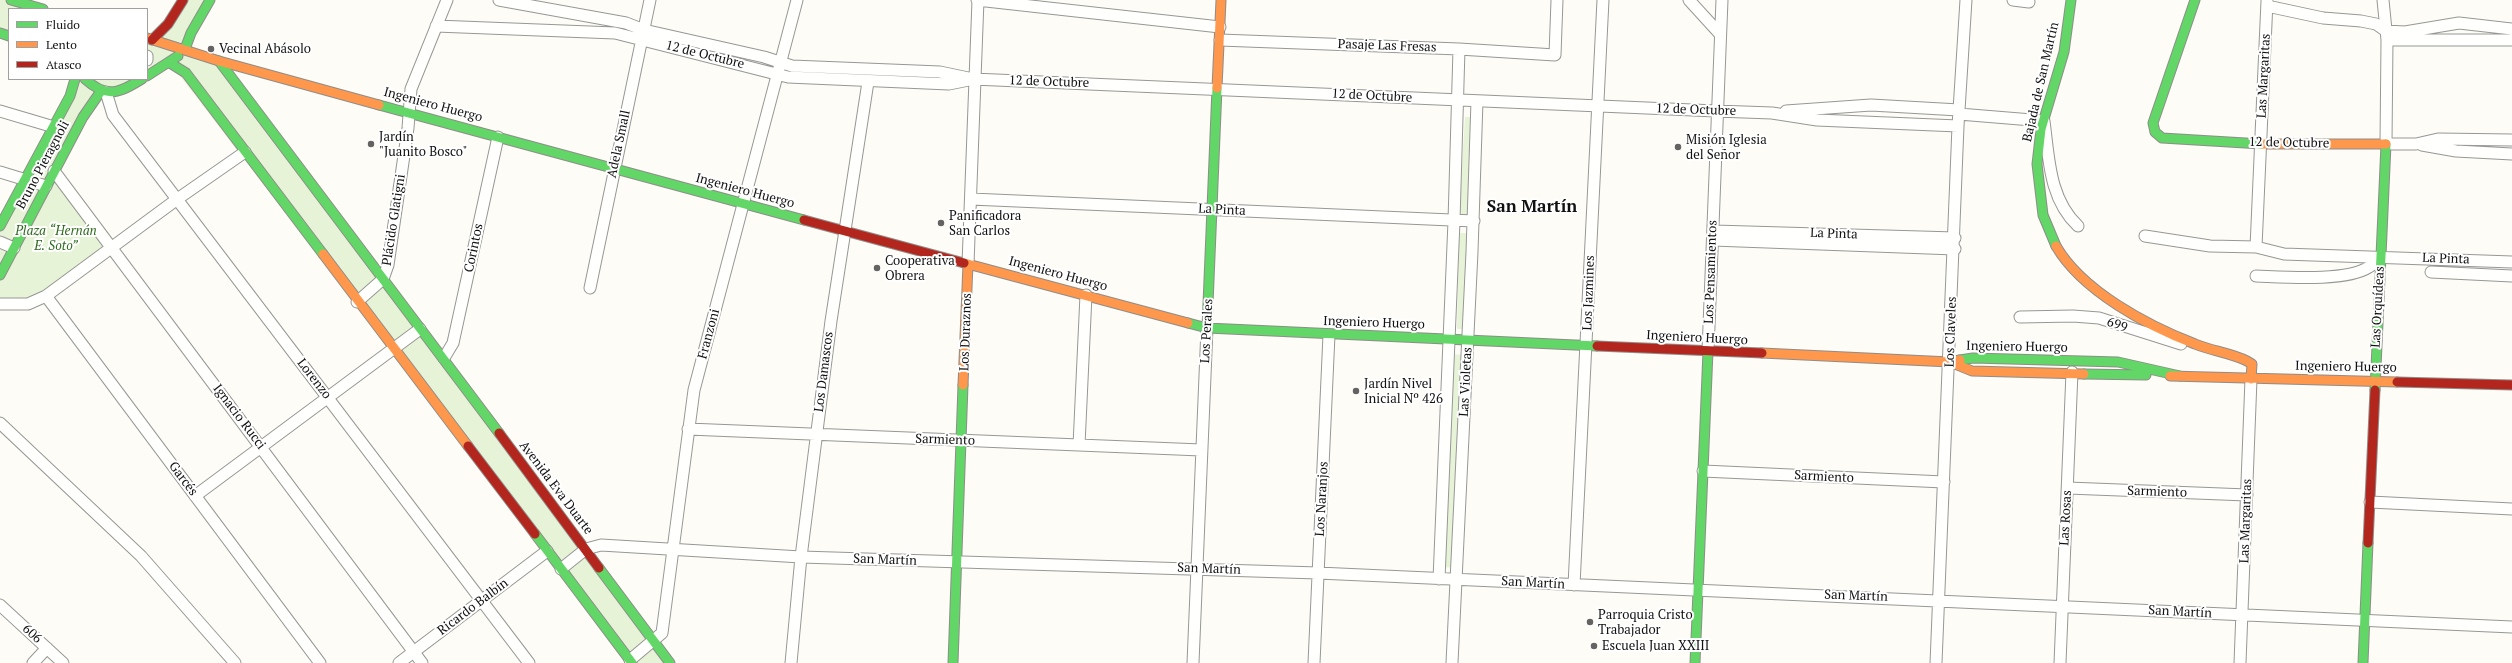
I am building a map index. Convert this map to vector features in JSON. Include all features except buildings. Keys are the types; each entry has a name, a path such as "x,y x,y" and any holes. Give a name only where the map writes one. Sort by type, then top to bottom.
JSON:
{"main road":[{"path":"11,0 39,8"},
{"path":"150,39 165,28 184,0"},
{"path":"148,76 170,63 185,49 191,33 210,0"},
{"name":"Los Perales","path":"1207,328 1221,0"},
{"name":"Bajada de San Martín","path":"2071,0 2062,59 2044,121 2038,154 2037,179 2040,206 2052,237 2066,262 2086,280 2144,319 2212,350 2245,359 2252,364 2251,379"},
{"name":"12 de Octubre","path":"2195,0 2153,123 2155,132 2162,138 2260,144 2386,144"},
{"name":"Ingeniero Huergo","path":"150,39 219,61 743,204 846,230 1207,328 1328,335 1449,339 1950,362 1973,358 2118,362 2180,376"},
{"name":"Avenida Eva Duarte","path":"219,61 420,329 444,358 670,663"},
{"path":"170,63 186,73 357,302 631,662"},
{"name":"Bruno Pieragnoli","path":"0,226 70,96 75,80"},
{"path":"86,80 103,92 124,91 140,80"},
{"name":"Bruno Pieragnoli","path":"0,275 83,117 103,92"},
{"name":"Las Orquídeas","path":"2363,663 2374,380 2386,144"},
{"name":"Los Duraznos","path":"953,663 968,264"},
{"name":"Los Pensamientos","path":"1695,663 1708,351"},
{"name":"Ingeniero Huergo","path":"1950,362 1972,371 2072,372 2251,379 2374,380 2512,385"}],"street":[{"name":"Plácido Glatigni","path":"383,279 388,265 409,112 410,89 447,0"},
{"name":"12 de Octubre","path":"499,0 626,23 643,35 788,77 868,82 949,84 973,79"},
{"name":"Adela Small","path":"590,288 650,0"},
{"name":"Franzoni","path":"631,662 662,633 694,390 779,63 797,0"},
{"path":"977,0 1220,27"},
{"name":"Los Duraznos","path":"968,264 971,199 973,79 977,0"},
{"name":"Pasaje Las Fresas","path":"1220,40 1459,49 1555,55 1557,0"},
{"name":"Los Jazmines","path":"1574,586 1587,345 1596,106 1603,0"},
{"path":"1689,0 1720,34"},
{"name":"Los Pensamientos","path":"1708,351 1716,110 1722,0"},
{"name":"Los Claveles","path":"1936,663 1955,243 1958,126 1966,0"},
{"path":"2013,0 2029,2"},
{"name":"Las Orquídeas","path":"2383,0 2387,35 2386,144"},
{"path":"2267,3 2322,18 2361,21 2376,24 2387,35 2512,40"},
{"name":"Las Margaritas","path":"2256,247 2267,3"},
{"path":"2387,35 2459,23 2512,30"},
{"name":"12 de Octubre","path":"436,26 643,35 764,57 779,63 800,66 940,72 973,79 1716,110 1772,113 1817,120 1958,126"},
{"name":"Las Violetas","path":"1439,579 1459,100 1459,49"},
{"name":"Los Damascos","path":"791,663 801,557 831,321 868,82"},
{"name":"Lorenzo","path":"103,92 113,115 176,200 328,397 529,663"},
{"name":"Las Violetas","path":"1452,663 1474,221 1477,101"},
{"name":"12 de Octubre","path":"1772,113 1819,108 1871,106 1959,112 2044,121"},
{"path":"0,111 54,127"},
{"path":"2044,121 2050,166 2057,198 2066,214 2078,226"},
{"name":"Corintos","path":"444,358 453,343 498,137"},
{"name":"12 de Octubre","path":"2416,144 2438,139 2512,140"},
{"name":"12 de Octubre","path":"2386,144 2416,144 2456,151 2512,154"},
{"path":"0,304 28,304 46,296 176,200 245,152"},
{"name":"Ignacio Rucci","path":"54,171 422,663"},
{"path":"0,172 46,186"},
{"name":"La Pinta","path":"971,199 1474,221"},
{"name":"La Pinta","path":"1713,236 1955,243"},
{"name":"La Pinta","path":"2145,236 2210,246 2256,247 2284,254 2380,256 2512,262"},
{"path":"0,242 14,248"},
{"path":"2256,276 2319,277 2360,271 2370,267 2380,256"},
{"name":"La Pinta","path":"2431,272 2512,276"},
{"path":"357,302 383,279"},
{"path":"1080,445 1086,295"},
{"name":"Garcés","path":"46,296 320,663"},
{"name":"699","path":"2020,317 2073,316 2099,318 2143,334 2212,350"},
{"name":"Los Perales","path":"1193,663 1207,328"},
{"path":"195,496 420,329"},
{"name":"Los Naranjos","path":"1314,663 1328,335"},
{"name":"Las Rosas","path":"2060,663 2072,372"},
{"name":"Las Margaritas","path":"2240,663 2251,379"},
{"path":"0,423 141,556 235,663"},
{"name":"Sarmiento","path":"688,429 1201,450"},
{"name":"Sarmiento","path":"1703,471 1944,482"},
{"name":"Sarmiento","path":"2068,488 2247,495"},
{"path":"2370,502 2512,509"},
{"name":"San Martín","path":"561,570 586,549 601,545 801,557 1196,568 1457,579 1574,586 2062,605 2365,621 2512,626"},
{"name":"Ricardo Balbín","path":"399,663 547,551"},
{"name":"606","path":"0,605 63,663"},
{"path":"33,663 47,648"}],"green space":[{"path":"0,0 11,0 39,8 8,8 8,36 0,33"},
{"path":"183,0 210,0 185,49 219,61 670,663 632,663 170,63 148,75 148,37"},
{"name":"Plaza “Hernán E. Soto”","path":"74,80 139,80 101,91 54,171 113,248 46,296 0,304 0,226"},
{"path":"1465,117 1474,117 1470,217 1459,216"},
{"path":"1459,233 1469,233 1465,329 1457,329"},
{"path":"1452,354 1464,355 1455,568 1444,567"}],"traffic: fast":[{"path":"11,0 39,8"},
{"path":"185,49 191,33 210,0"},
{"path":"2056,246 2043,215 2037,164 2041,129 2064,52 2071,0"},
{"path":"2195,0 2153,123 2155,132 2162,138 2262,144"},
{"path":"0,33 8,36"},
{"path":"148,75 178,56"},
{"path":"219,61 499,433"},
{"path":"170,63 186,73 323,254"},
{"path":"0,226 70,96 75,80"},
{"path":"86,80 100,89 113,92 126,88 140,80"},
{"path":"1207,328 1217,88"},
{"path":"0,275 83,117 101,91"},
{"path":"379,105 804,220"},
{"path":"2375,390 2386,144"},
{"path":"1188,323 1207,328 1597,346"},
{"path":"1695,663 1708,351"},
{"path":"1960,360 1973,358 2118,362 2180,376"},
{"path":"2084,374 2146,375"},
{"path":"953,663 963,385"},
{"path":"535,534 632,663"},
{"path":"2363,663 2368,543"},
{"path":"599,568 670,663"}],"traffic: slow":[{"path":"1217,88 1221,0"},
{"path":"148,38 219,61 379,105"},
{"path":"2262,144 2386,144"},
{"path":"2056,246 2082,278 2118,305 2137,317 2177,336 2201,346 2247,361 2252,364 2251,379"},
{"path":"323,254 468,446"},
{"path":"964,263 1188,323"},
{"path":"963,385 968,264"},
{"path":"1762,353 1950,362 1960,360"},
{"path":"1950,362 1972,371 2084,374"},
{"path":"2170,376 2397,382"}],"traffic: jam":[{"path":"152,40 168,24 183,0"},
{"path":"804,220 964,263"},
{"path":"1597,346 1762,353"},
{"path":"2397,382 2512,385"},
{"path":"2368,543 2375,390"},
{"path":"499,433 599,568"},
{"path":"468,446 535,534"}],"place":[{"name":"Vecinal Abásolo","path":"211,49"},
{"name":"Jardín \"Juanito Bosco\"","path":"371,144"},
{"name":"Misión Iglesia del Señor","path":"1678,147"},
{"name":"Panificadora San Carlos","path":"941,223"},
{"name":"Cooperativa Obrera","path":"877,268"},
{"name":"Jardín Nivel Inicial Nº 426","path":"1356,391"},
{"name":"Parroquia Cristo Trabajador","path":"1590,622"},
{"name":"Escuela Juan XXIII","path":"1594,646"}],"district":[{"name":"San Martín","path":"1532,207"}]}
